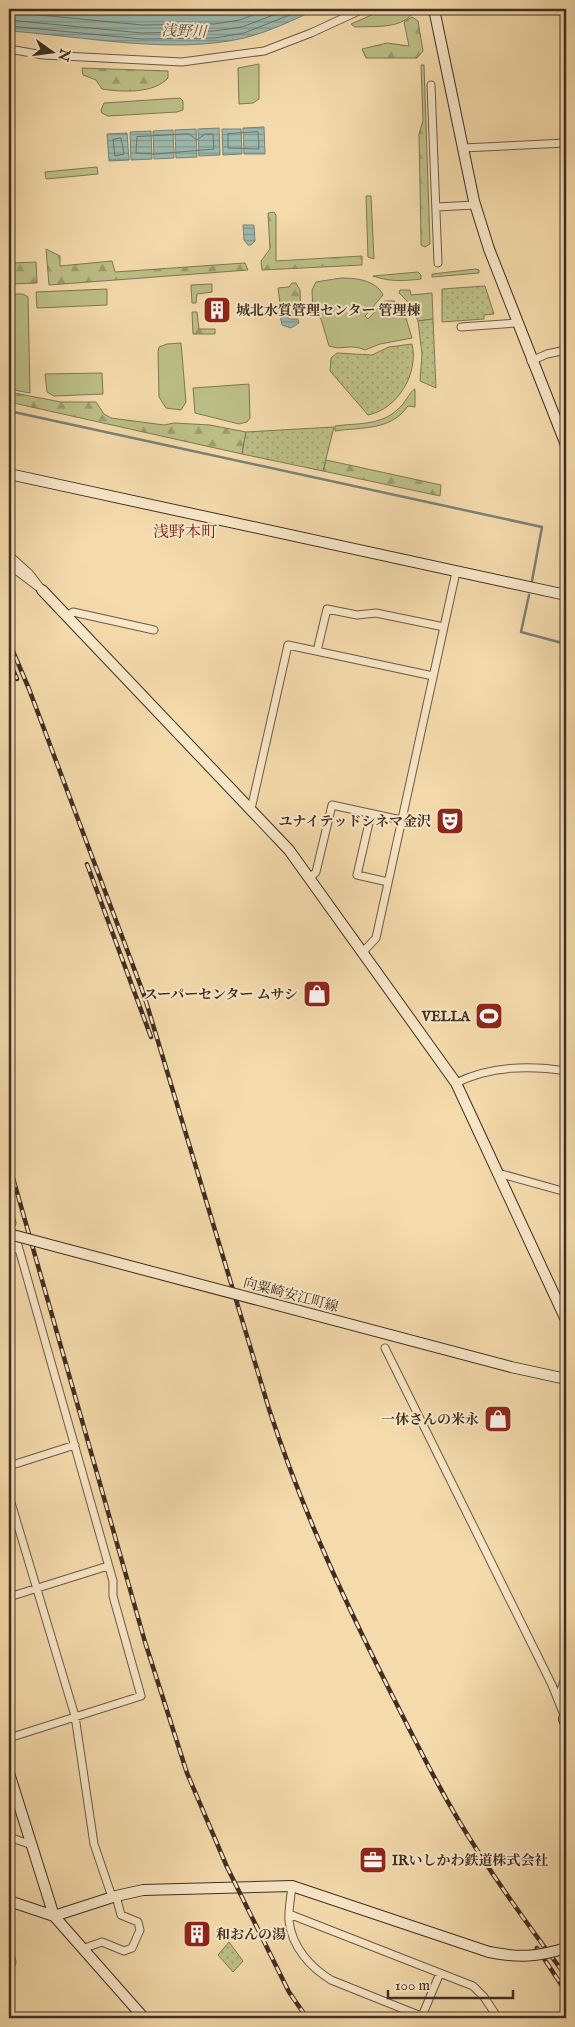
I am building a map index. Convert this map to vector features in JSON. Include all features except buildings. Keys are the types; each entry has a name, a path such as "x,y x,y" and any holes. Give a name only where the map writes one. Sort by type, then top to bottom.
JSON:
{"street":[{"path":"9,49 43,55 182,62 264,51 311,33 363,9"},
{"path":"434,9 451,81 475,205 516,323 566,445"},
{"path":"431,85 438,263"},
{"path":"463,148 566,143"},
{"path":"436,207 475,205"},
{"path":"461,327 516,323"},
{"path":"532,361 547,354 566,350"},
{"path":"9,474 566,595"},
{"path":"9,555 29,573 42,590 290,850 456,1083 566,1320"},
{"path":"9,565 42,590"},
{"path":"362,953 376,938 456,572"},
{"path":"317,651 327,609 357,615 376,613 444,627"},
{"path":"67,616 74,612 154,630"},
{"path":"251,809 288,645 433,676"},
{"path":"309,879 316,872 332,805 401,820"},
{"path":"370,814 357,875 388,882"},
{"path":"456,1083 480,1073 510,1068 566,1071"},
{"path":"498,1173 566,1192"},
{"name":"向粟崎安江町線","path":"9,1234 512,1367 566,1379"},
{"path":"9,1246 18,1246 113,1581 112,1596 141,1696 9,1738"},
{"path":"385,1348 552,1685 566,1720"},
{"path":"9,1466 75,1445"},
{"path":"9,1496 75,1716 94,1844 121,1915 138,1922 140,1930 132,1948 124,1950 102,1942 82,1949"},
{"path":"9,1597 108,1566"},
{"path":"566,1675 561,1690 566,1720"},
{"path":"9,1773 54,1916 144,2018"},
{"path":"9,1837 33,1845"},
{"path":"292,1886 290,1914 295,1942 316,1971 331,1980 424,2017 440,1973"},
{"path":"9,1901 54,1916 114,1896 143,1890 292,1886 489,1952 512,1957 539,1956 566,1948"},
{"path":"290,1914 473,1986 498,2018"},
{"path":"9,1951 12,1962 9,1969"}],"green space":[{"path":"385,9 411,9 412,14 401,22 386,26 355,27 351,24"},
{"path":"412,17 418,21 423,51 417,58 366,58 362,49 387,43 409,46 404,22"},
{"path":"259,64 259,99 253,103 239,104 238,68"},
{"path":"421,65 424,65 430,244 425,247 421,245 419,134 423,121"},
{"path":"82,68 168,71 168,78 154,87 137,91 110,90 102,89 96,80 83,75"},
{"path":"180,98 183,101 183,110 177,112 108,116 102,113 101,110 104,103"},
{"path":"97,167 98,174 46,179 45,172"},
{"path":"366,196 371,196 374,259 368,257"},
{"path":"274,212 276,215 276,261 362,256 362,265 262,270 261,261 270,249 268,213"},
{"path":"46,249 60,256 60,266 112,261 115,272 245,263 248,270 49,285"},
{"path":"36,262 37,283 9,284 9,271 12,271 12,263"},
{"path":"479,270 479,273 432,277 432,274"},
{"path":"418,272 421,275 421,279 397,280 373,276"},
{"path":"341,278 365,281 380,290 383,295 365,316 368,319 385,301 394,301 405,315 412,338 380,344 365,350 355,347 338,348 329,346 321,319 313,312 312,290 316,282"},
{"path":"292,283 296,283 300,290 301,316 288,315 286,304 280,303 278,288 289,287"},
{"path":"212,284 212,292 197,294 196,303 192,303 191,285"},
{"path":"485,286 494,314 484,315 484,319 442,322 442,289"},
{"path":"107,289 107,305 37,308 36,292"},
{"path":"400,290 410,290 411,295 432,293 433,319 418,321 410,304 399,293"},
{"path":"9,294 23,294 28,297 30,393 9,389"},
{"path":"192,312 197,312 199,329 215,329 215,334 193,334"},
{"path":"433,319 436,388 420,381 422,354 418,321"},
{"path":"181,343 186,402 181,410 166,408 159,397 158,352 159,347 167,344"},
{"path":"412,344 412,366 404,388 389,405 368,415 330,371 331,358 337,353 372,355 389,347"},
{"path":"102,373 103,394 54,396 47,392 45,374"},
{"path":"249,384 250,418 247,422 239,424 195,413 193,388"},
{"path":"415,389 415,407 408,406 393,420 365,428 335,431 335,426 368,423 384,418 400,407"},
{"path":"9,392 61,402 96,402 104,414 111,418 164,425 174,423 210,425 246,432 242,454 9,402"},
{"path":"334,427 323,471 242,454 246,432"},
{"path":"326,460 441,485 440,496 323,471"},
{"path":"229,1942 243,1961 233,1972 218,1955"}],"water":[{"name":"浅野川","path":"9,9 318,9 282,25 244,38 216,43 157,45 9,31"},
{"path":"264,127 265,154 244,154 243,128"},
{"path":"219,128 220,155 199,156 198,129"},
{"path":"196,129 197,157 176,158 175,130"},
{"path":"222,129 241,129 242,154 223,155"},
{"path":"173,130 174,158 154,159 153,131"},
{"path":"151,131 152,159 131,160 130,132"},
{"path":"127,133 129,160 109,161 107,134"},
{"path":"243,225 254,225 255,241 251,245 248,245 244,240"},
{"path":"282,305 286,306 287,317 298,319 299,323 291,328 282,325 279,311"}],"waterway":[{"path":"9,411 542,527 532,581"},
{"path":"529,595 521,632 566,644"}],"railway":[{"path":"9,642 29,689 144,995 269,1409 325,1555 358,1626 444,1796 500,1884 566,1976"},
{"path":"9,661 17,679"},
{"path":"87,864 151,1037"},
{"path":"9,1164 145,1642 187,1773 227,1867 289,1992 307,2018"},
{"path":"537,1948 566,1992"}],"place":[{"name":"城北水質管理センター 管理棟","path":"217,310"},
{"name":"ユナイテッドシネマ金沢","path":"450,821"},
{"name":"スーパーセンター ムサシ","path":"317,994"},
{"name":"VELLA","path":"489,1016"},
{"name":"一休さんの米永","path":"498,1419"},
{"name":"IRいしかわ鉄道株式会社","path":"373,1860"},
{"name":"和おんの湯","path":"197,1934"}],"district":[{"name":"浅野本町","path":"185,531"}]}
